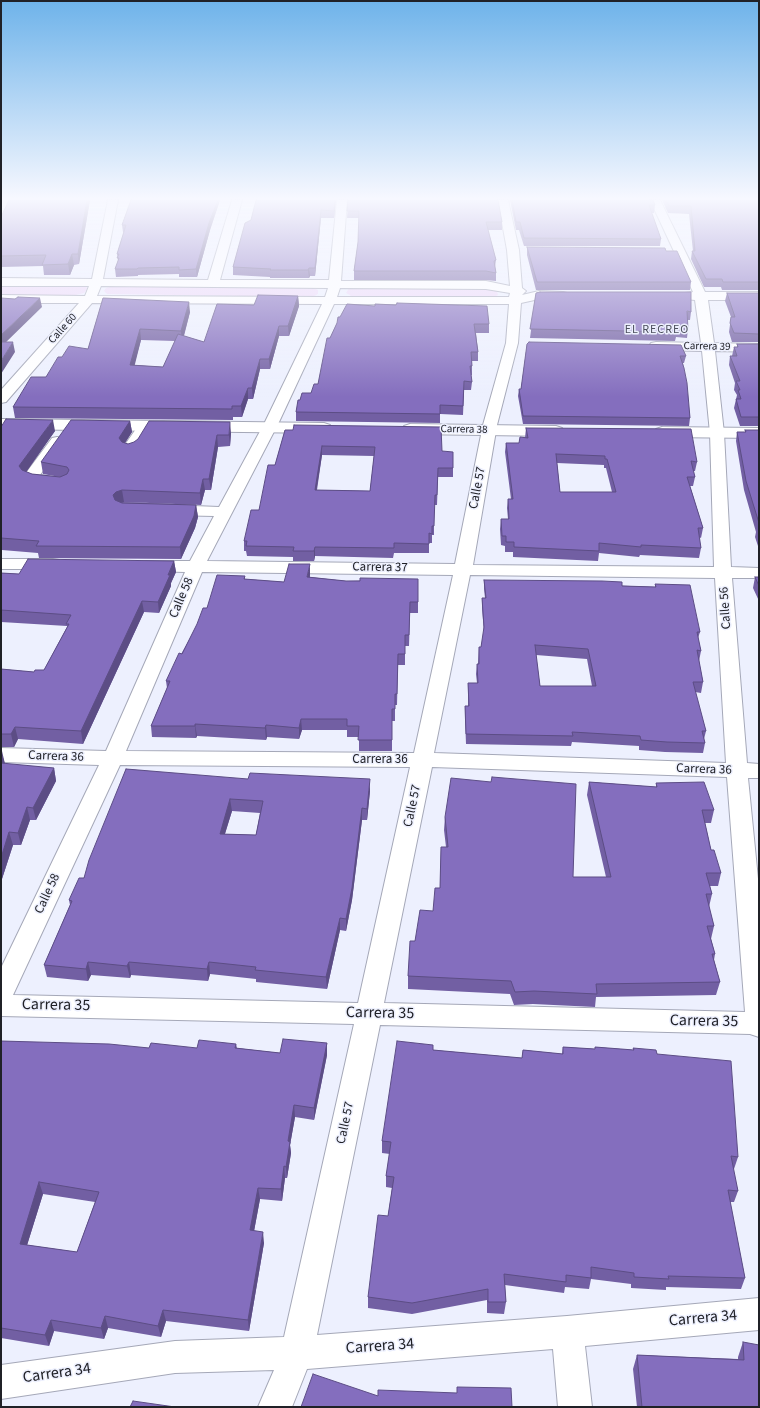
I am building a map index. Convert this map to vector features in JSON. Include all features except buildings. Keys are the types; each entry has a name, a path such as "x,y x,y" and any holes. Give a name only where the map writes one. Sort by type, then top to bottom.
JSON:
{"main road":[{"path":"1,424 340,428"},
{"name":"Carrera 38","path":"395,429 568,431"},
{"path":"646,432 759,433"}],"street":[{"name":"Calle 60","path":"1,399 90,299 97,282 100,266"},
{"path":"213,283 218,266"},
{"name":"Calle 58","path":"1,994 113,758 196,566 269,428 330,300 335,284 337,266"},
{"name":"Calle 57","path":"275,1407 297,1353 462,569 489,430 519,343 516,295 517,266"},
{"name":"Calle 56","path":"686,266 701,296 717,433 724,572 737,771 759,1024"},
{"path":"1,282 486,285 516,295"},
{"path":"1,299 330,300 516,295 578,296"},
{"path":"678,296 759,296"},
{"name":"Carrera 39","path":"645,346 759,348"},
{"path":"62,482 34,479 31,477 69,425"},
{"path":"130,449 145,426"},
{"path":"154,509 225,512"},
{"path":"1,564 71,565"},
{"name":"Carrera 37","path":"133,565 759,573"},
{"name":"Carrera 36","path":"1,755 113,758 422,760 759,771"},
{"name":"Carrera 35","path":"1,1005 759,1024"},
{"name":"Carrera 34","path":"1,1382 176,1357 297,1353 568,1332 759,1314"},
{"path":"568,1332 575,1407"}],"shaded area":[{"path":"1,285 82,285 88,288 84,293 76,295 1,295"},
{"path":"113,286 311,287 318,290 318,294 312,297 107,294 104,291 106,288"},
{"path":"349,288 485,288 497,291 498,295 491,298 353,297 346,293"}],"district":[{"name":"EL RECREO","path":"657,330"}]}
